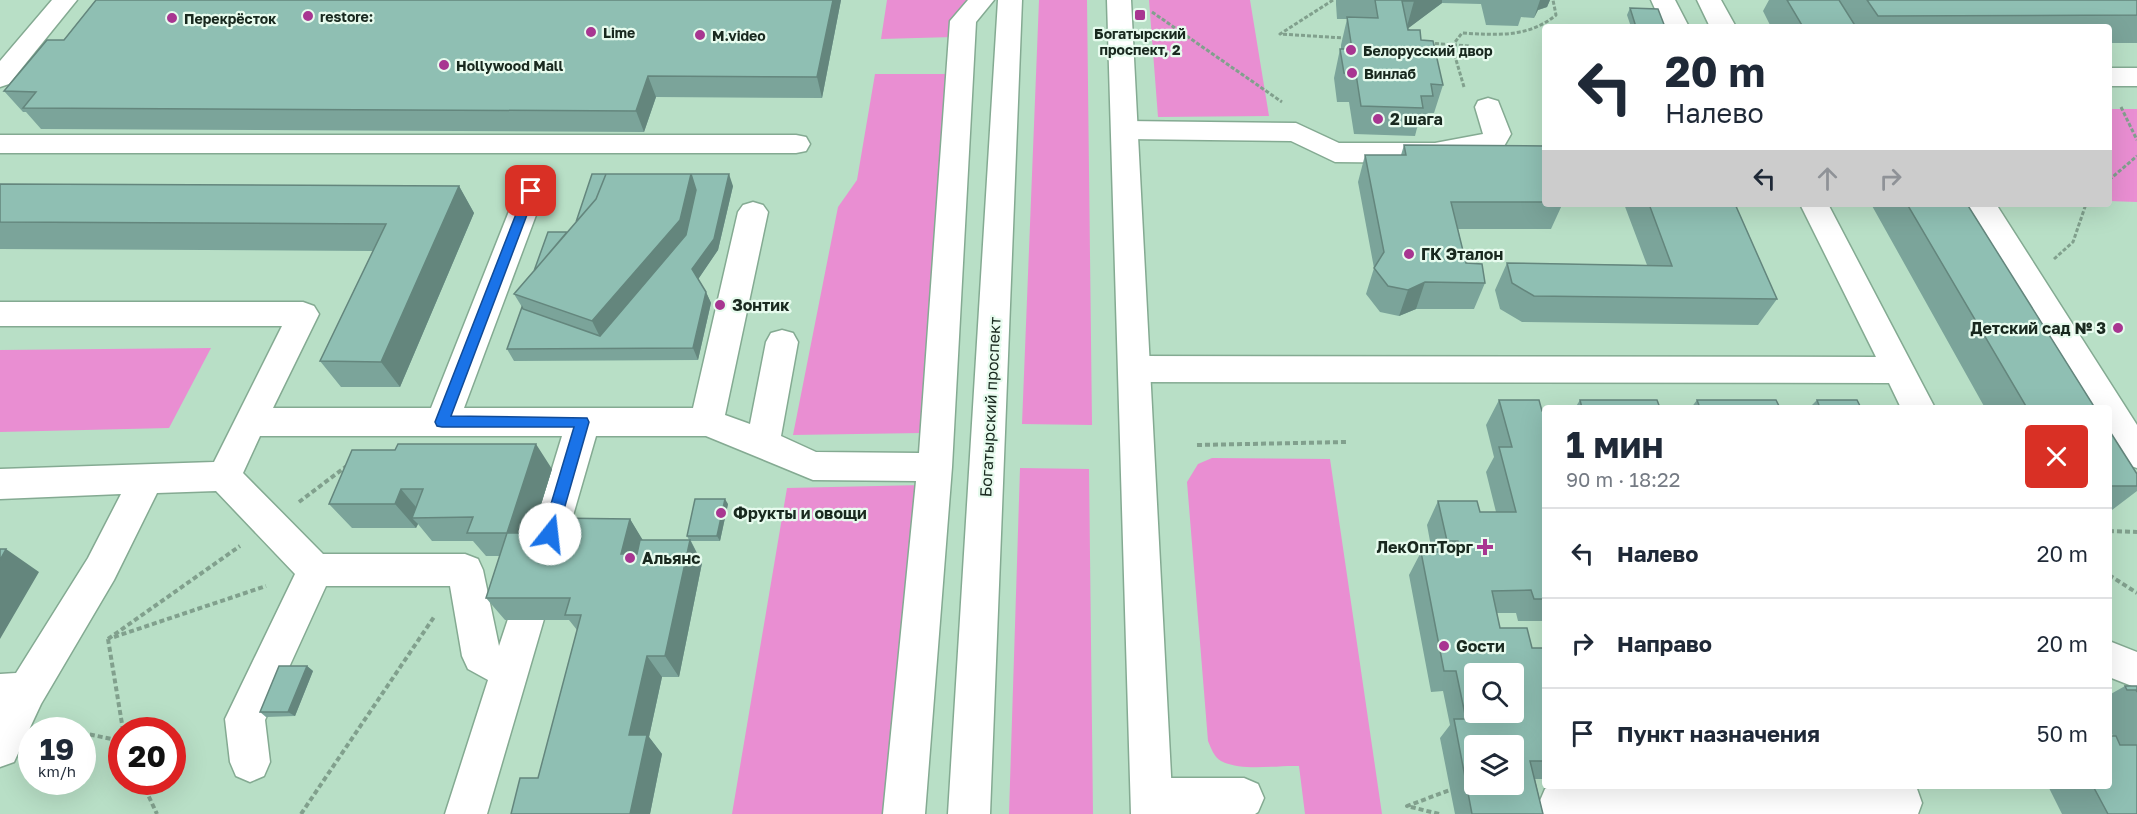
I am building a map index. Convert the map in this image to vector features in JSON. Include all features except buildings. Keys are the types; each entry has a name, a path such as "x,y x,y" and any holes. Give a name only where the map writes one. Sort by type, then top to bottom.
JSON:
{"main road":[{"path":"0,78 65,0"},
{"path":"904,814 935,467 963,21 982,0"},
{"name":"Богатырский проспект","path":"969,814 1010,0"},
{"path":"1663,0 1675,24"},
{"path":"1710,0 1722,24"},
{"path":"1132,4 1126,130 1151,806 1244,798"},
{"path":"2112,77 2137,77"},
{"path":"1126,130 1296,132 1335,152 1435,153 1494,141 1497,134 1478,102"},
{"path":"0,144 796,144"},
{"path":"442,422 531,191"},
{"path":"1816,207 1916,405"},
{"path":"1983,207 2107,405"},
{"path":"707,422 753,212"},
{"path":"0,314 303,314 224,476"},
{"path":"762,443 782,342"},
{"path":"1135,369 1899,370"},
{"path":"2112,413 2137,454"},
{"path":"251,422 707,422 813,466 935,467"},
{"path":"543,557 583,422"},
{"path":"0,484 224,476 315,570 465,570 481,656 510,672"},
{"path":"0,748 13,692 101,569 146,480"},
{"path":"250,762 245,719 315,570"},
{"path":"466,814 525,619"},
{"path":"2112,660 2137,670"},
{"path":"1559,803 1686,800 1786,808 1904,801"}],"path":[{"path":"1333,0 1280,34 1347,38"},
{"path":"1548,24 1556,15 1553,0"},
{"path":"1132,4 1283,102"},
{"path":"1452,46 1462,33 1523,34 1542,26"},
{"path":"1419,42 1470,46"},
{"path":"1452,46 1478,102"},
{"path":"2122,109 2137,140"},
{"path":"2112,177 2137,156"},
{"path":"2030,280 2073,242 2085,207"},
{"path":"1197,445 1347,442"},
{"path":"2112,531 2137,532"},
{"path":"101,569 108,639 121,717"},
{"path":"99,645 108,639 315,570"},
{"path":"301,814 465,570"},
{"path":"2112,577 2137,593"},
{"path":"1439,814 1407,806 1450,790"},
{"path":"148,795 157,814"}],"shaded area":[{"path":"887,0 974,0 953,37 881,39"},
{"path":"1039,0 1087,0 1092,425 1022,424"},
{"path":"1149,0 1250,0 1269,116 1158,117"},
{"path":"875,74 951,74 921,433 793,435 838,207 857,180"},
{"path":"2112,109 2137,109 2137,202 2112,201"},
{"path":"211,348 169,428 0,432 0,350"},
{"path":"1212,458 1330,459 1382,814 1305,814 1299,766 1259,767 1230,764 1216,757 1208,741 1187,482 1198,464"},
{"path":"1020,468 1089,469 1093,814 1009,814"},
{"path":"923,485 894,814 732,814 787,488"}],"place":[{"name":"Богатырский проспект, 2","path":"1140,15"},
{"name":"restore:","path":"308,16"},
{"name":"Перекрёсток","path":"172,18"},
{"name":"Lime","path":"591,32"},
{"name":"M.video","path":"700,35"},
{"name":"Белорусский двор","path":"1351,50"},
{"name":"Hollywood Mall","path":"444,65"},
{"name":"Винлаб","path":"1352,73"},
{"name":"2 шага","path":"1378,119"},
{"name":"ГК Эталон","path":"1409,254"},
{"name":"Зонтик","path":"720,305"},
{"name":"Детский сад № 3","path":"2118,328"},
{"name":"Фрукты и овощи","path":"721,513"},
{"name":"ЛекОптТорг","path":"1485,547"},
{"name":"Альянс","path":"630,558"},
{"name":"Gости","path":"1444,646"}],"route":[{"path":"531,191 442,422 583,422 550,534"}]}
